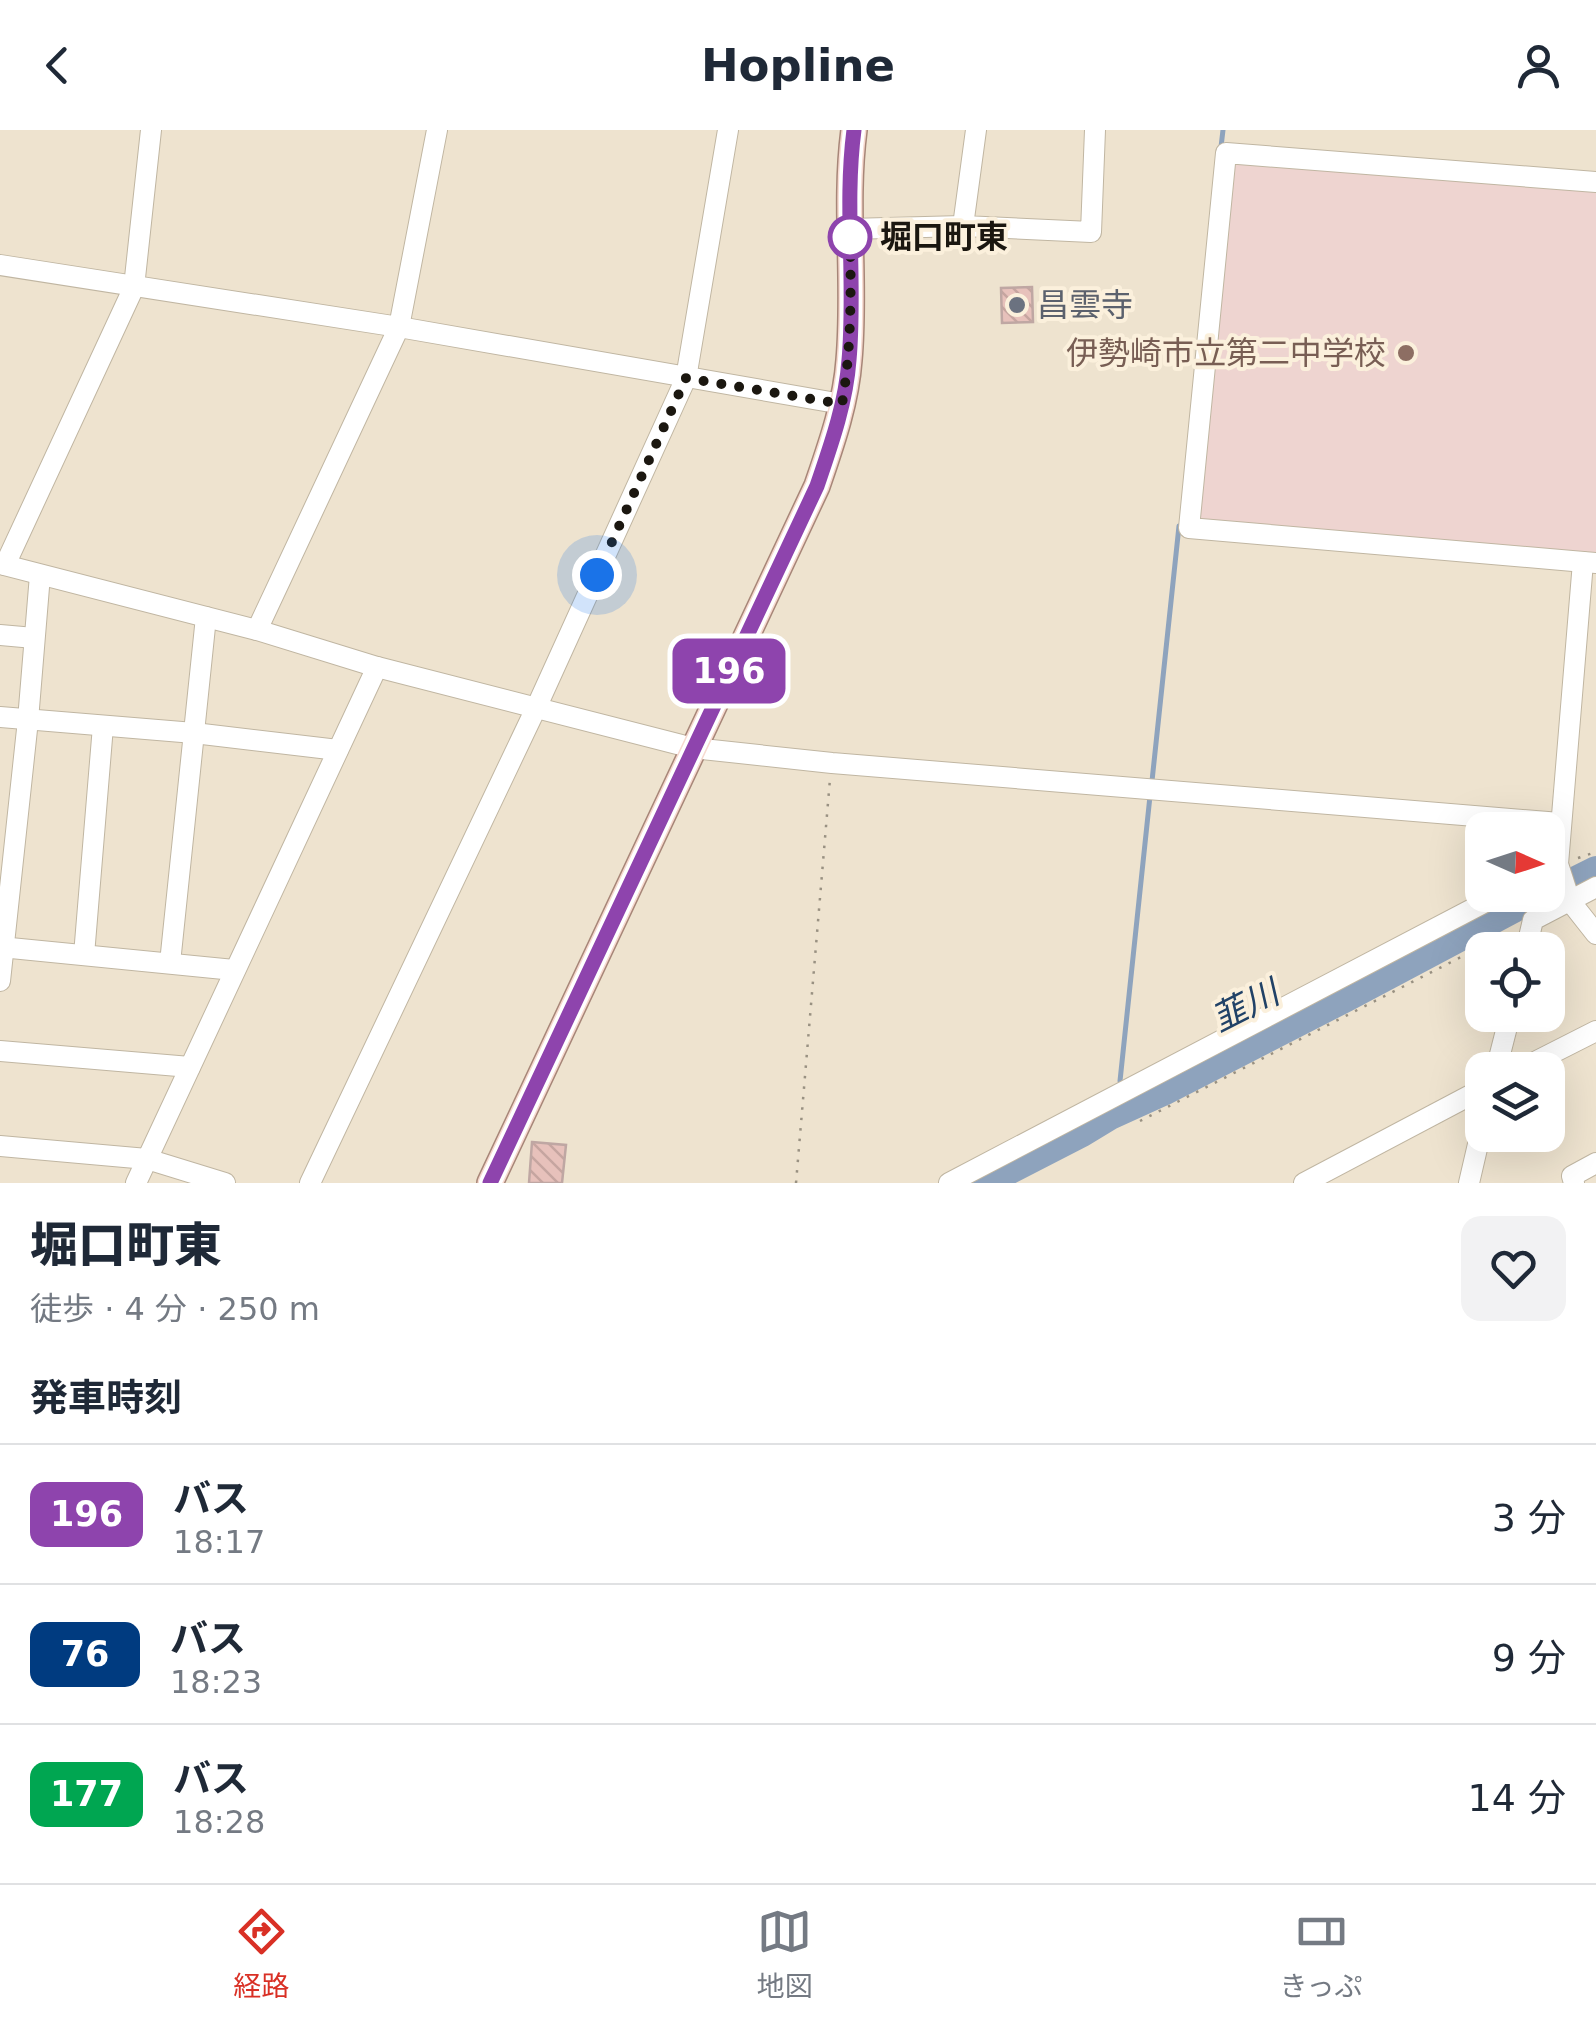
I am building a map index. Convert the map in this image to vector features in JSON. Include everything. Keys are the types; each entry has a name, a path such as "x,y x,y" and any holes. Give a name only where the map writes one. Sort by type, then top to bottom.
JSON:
{"main road":[{"path":"490,1183 817,486 842,404 849,363 850,173 854,130"}],"street":[{"path":"151,130 134,287 3,564 257,630 377,667 693,748 832,763 1465,814"},
{"path":"257,630 399,327 437,130"},
{"path":"310,1183 537,706 686,378 728,130"},
{"path":"963,226 976,130"},
{"path":"850,229 963,226 1090,232 1095,130"},
{"path":"1229,130 1188,528 1590,562 1561,812"},
{"path":"1226,153 1596,182"},
{"path":"0,265 399,327 842,404"},
{"path":"0,981 9,808 28,720 40,575"},
{"path":"170,964 206,617"},
{"path":"0,635 34,638"},
{"path":"136,1183 377,667"},
{"path":"0,717 338,750"},
{"path":"84,955 104,726"},
{"path":"1530,932 1533,920 1596,887"},
{"path":"1565,889 1596,934"},
{"path":"949,1183 1467,912"},
{"path":"2,947 234,970"},
{"path":"1555,1052 1596,1031"},
{"path":"0,1051 190,1067"},
{"path":"1304,1183 1465,1098"},
{"path":"0,1146 147,1160 226,1183"},
{"path":"1469,1183 1476,1152"},
{"path":"1574,1183 1572,1176 1596,1163"}],"path":[{"path":"796,1183 832,763"},
{"path":"1140,1120 1533,920"}],"shaded area":[{"name":"伊勢崎市立第二中学校","path":"1241,160 1596,189 1596,554 1202,523 1199,518 1235,166"}],"building":[{"name":"昌雲寺","path":"1032,287 1033,322 1002,323 1001,288"},
{"path":"532,1142 566,1145 562,1183 529,1183"}],"waterway":[{"path":"1221,147 1223,130"},
{"path":"1152,781 1179,526"},
{"path":"1120,1081 1150,796"},
{"name":"韮川","path":"1565,885 1596,870"},
{"name":"韮川","path":"985,1183 1508,912"},
{"path":"1123,1099 1125,1109"}],"bus line":[{"name":"196","path":"490,1183 817,486 842,404 849,363 849,191 854,130"}],"place":[{"name":"堀口町東","path":"850,237"},
{"name":"昌雲寺","path":"1017,305"},
{"name":"伊勢崎市立第二中学校","path":"1406,353"}],"route":[{"path":"597,575 686,378 842,404 851,328 850,229 850,237"}]}
